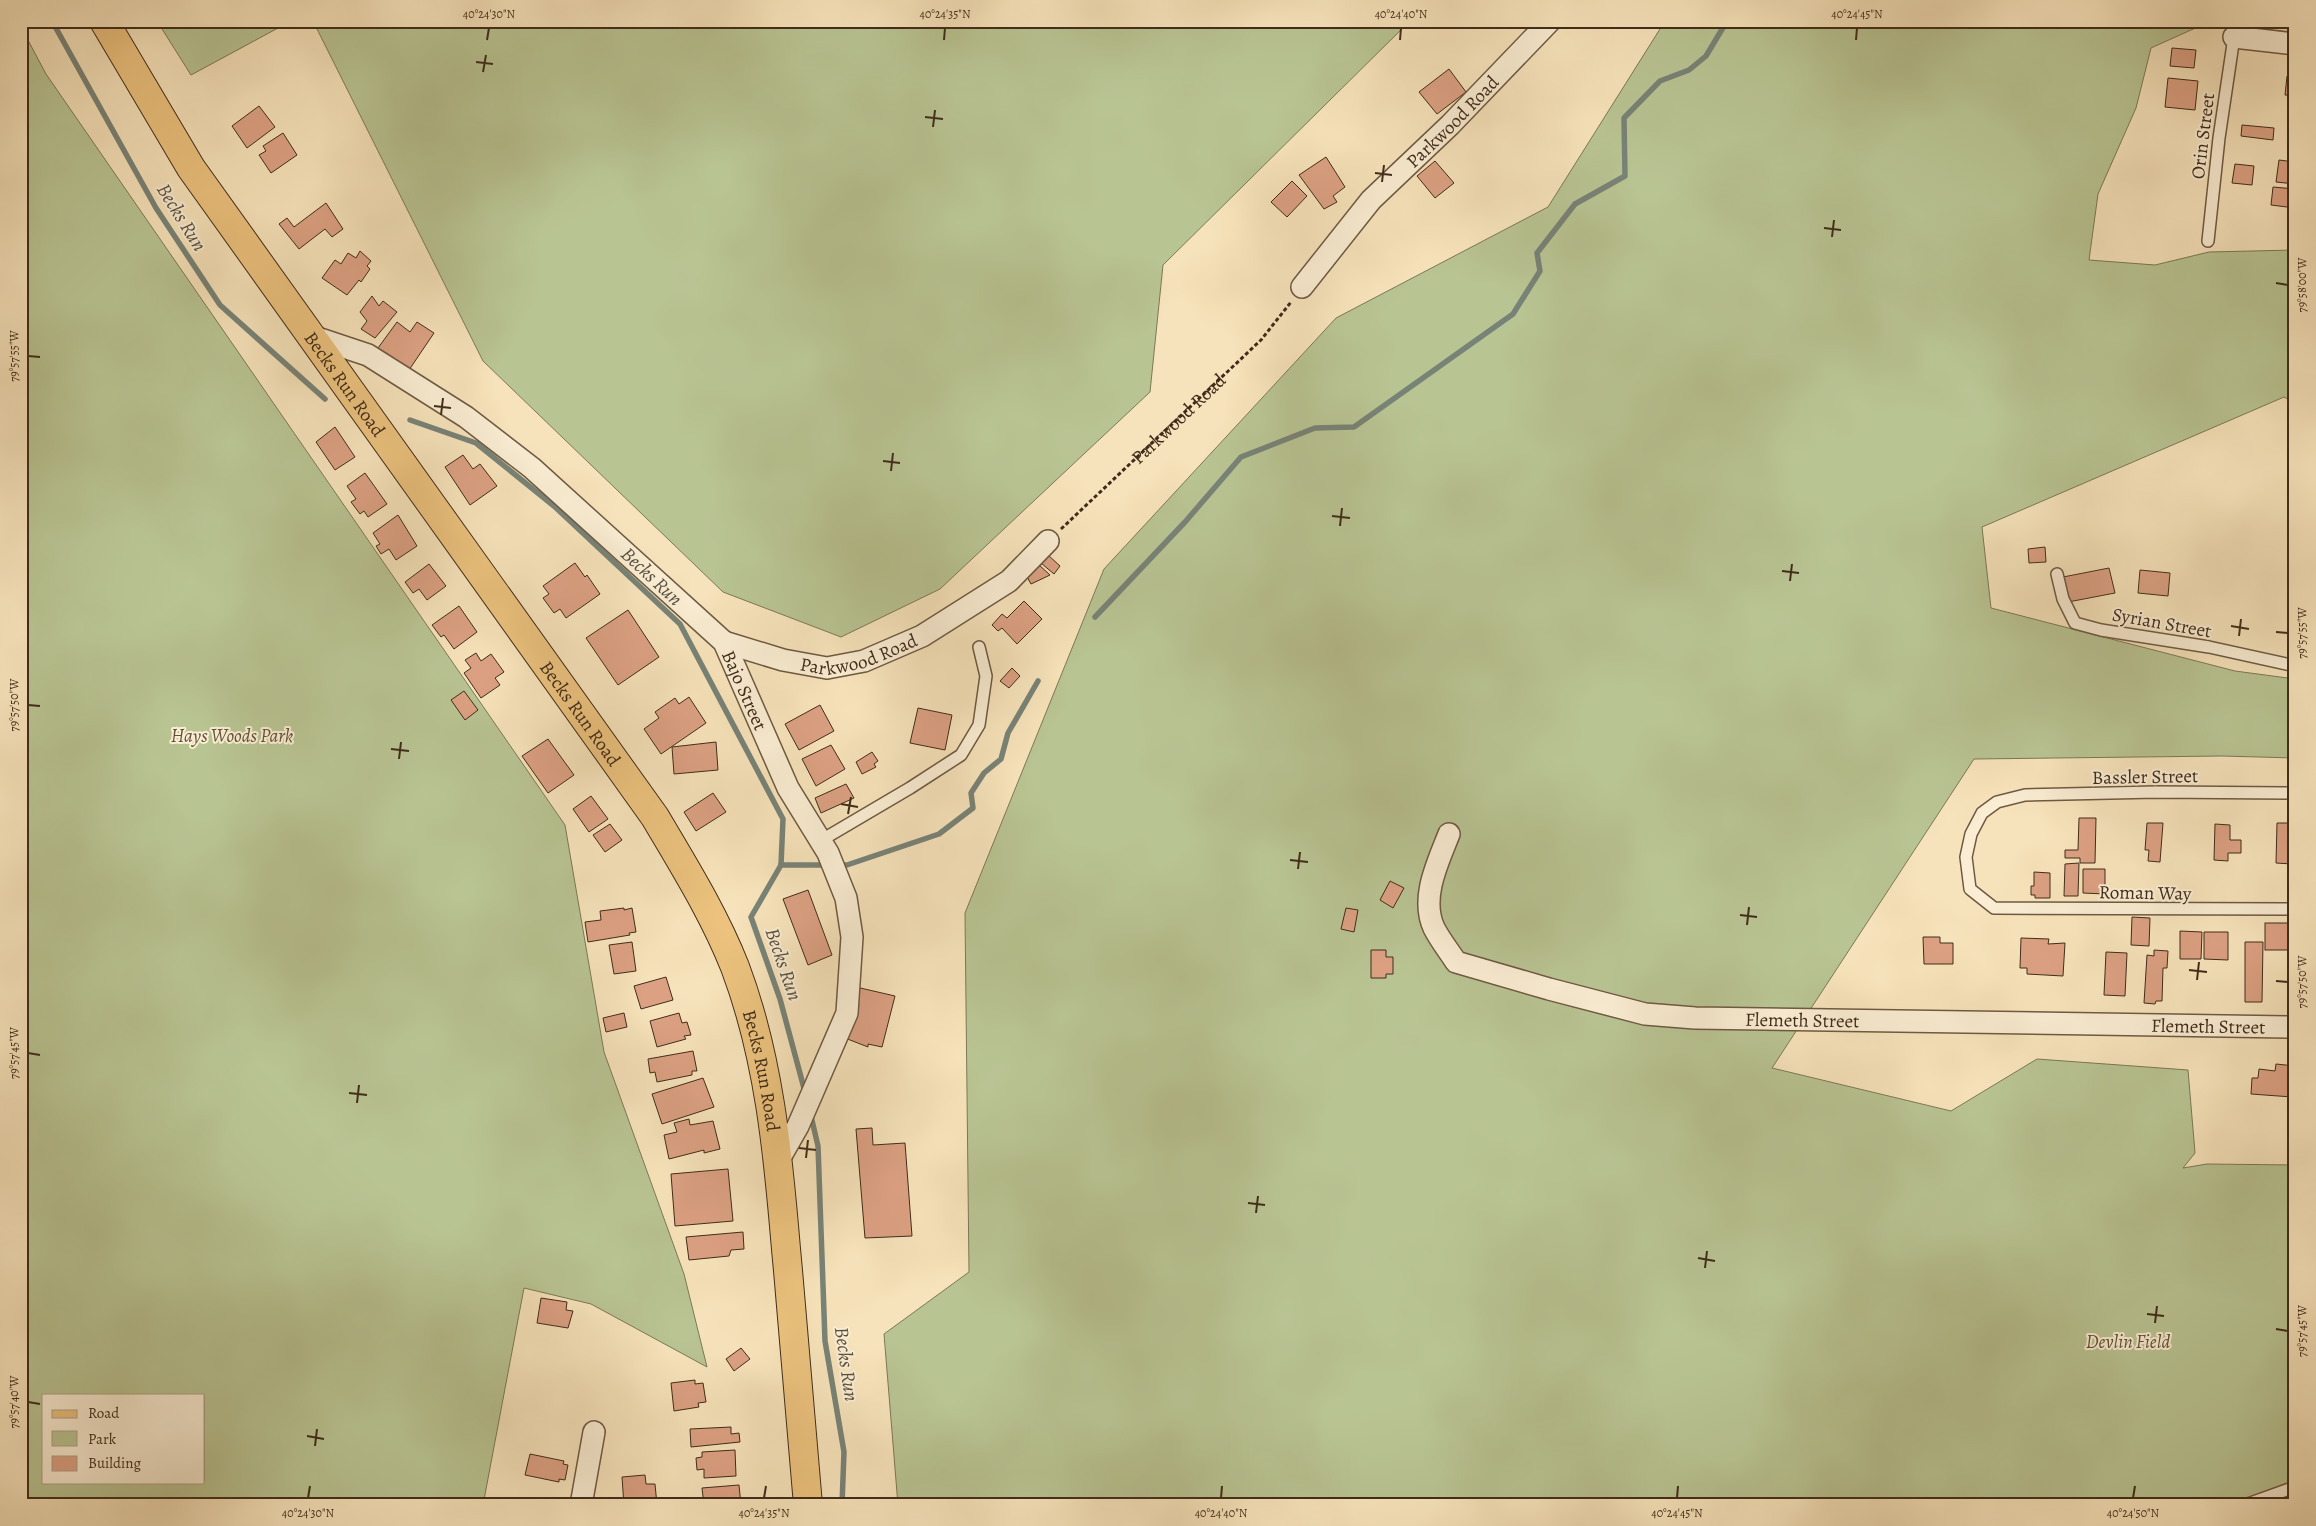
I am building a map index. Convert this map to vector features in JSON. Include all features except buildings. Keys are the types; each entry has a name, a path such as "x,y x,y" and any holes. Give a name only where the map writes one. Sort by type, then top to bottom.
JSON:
{"main road":[{"name":"Becks Run Road","path":"104,21 191,168 655,817 708,908 735,967 754,1030 769,1094 778,1161 808,1505"}],"street":[{"name":"Parkwood Road","path":"1302,287 1371,200 1450,125 1550,21"},
{"path":"2234,37 2295,44"},
{"name":"Bajo Street","path":"311,336 368,355 466,417 532,468 724,642 788,788 824,847 839,878 846,898 852,937 847,1013 798,1126 778,1161"},
{"name":"Parkwood Road","path":"724,642 783,660 827,668 864,661 922,636 1009,581 1048,541"},
{"name":"Flemeth Street","path":"1449,834 1434,870 1429,902 1434,927 1456,962 1645,1014 1696,1018 2295,1027"},
{"path":"581,1505 594,1432"}],"lane":[{"name":"Orin Street","path":"2208,241 2219,138 2234,37"},
{"name":"Syrian Street","path":"2057,574 2063,599 2075,623 2101,630 2209,647 2295,666"},
{"path":"824,847 961,755 979,725 986,676 979,647"},
{"name":"Bassler Street","path":"1994,908 1970,889 1966,858 1971,834 1982,814 1997,802 2025,795 2156,792 2295,793"},
{"name":"Roman Way","path":"1994,908 2202,911 2295,909"},
{"path":"2245,1505 2295,1488"}],"path":[{"name":"Parkwood Road","path":"1048,541 1261,340 1302,287"}],"green space":[{"path":"157,21 291,21 191,75"},
{"path":"313,21 1410,21 1163,265 1150,392 940,589 841,637 723,592 483,361"},
{"name":"Devlin Field","path":"1665,21 2211,21 2151,48 2136,108 2098,194 2089,260 2155,265 2209,252 2295,250 2295,403 2284,397 1982,527 1991,608 2235,671 2295,679 2295,758 2222,756 1974,759 1772,1068 1951,1111 2037,1059 2188,1070 2195,1153 2183,1168 2207,1164 2295,1165 2295,1505 898,1505 884,1334 969,1272 965,913 1104,569 1336,318 1548,207"},
{"name":"Hays Woods Park","path":"21,27 46,74 565,825 604,1052 684,1274 707,1367 591,1304 524,1288 483,1505 21,1505"}],"waterway":[{"name":"Becks Run","path":"52,21 156,208 220,305 325,399"},
{"path":"1095,617 1185,522 1241,457 1315,428 1354,427 1513,314 1540,271 1537,253 1575,204 1625,176 1624,118 1660,81 1689,70 1706,56 1727,21"},
{"name":"Becks Run","path":"410,420 476,443 554,506 680,624 783,819 781,865 751,917 780,999 805,1092"},
{"path":"837,865 847,865 939,834 973,808 971,793 984,773 1001,759 1008,733 1038,681"},
{"path":"781,865 828,865"},
{"name":"Becks Run","path":"811,1116 818,1146 825,1341 844,1452 842,1505"}]}
